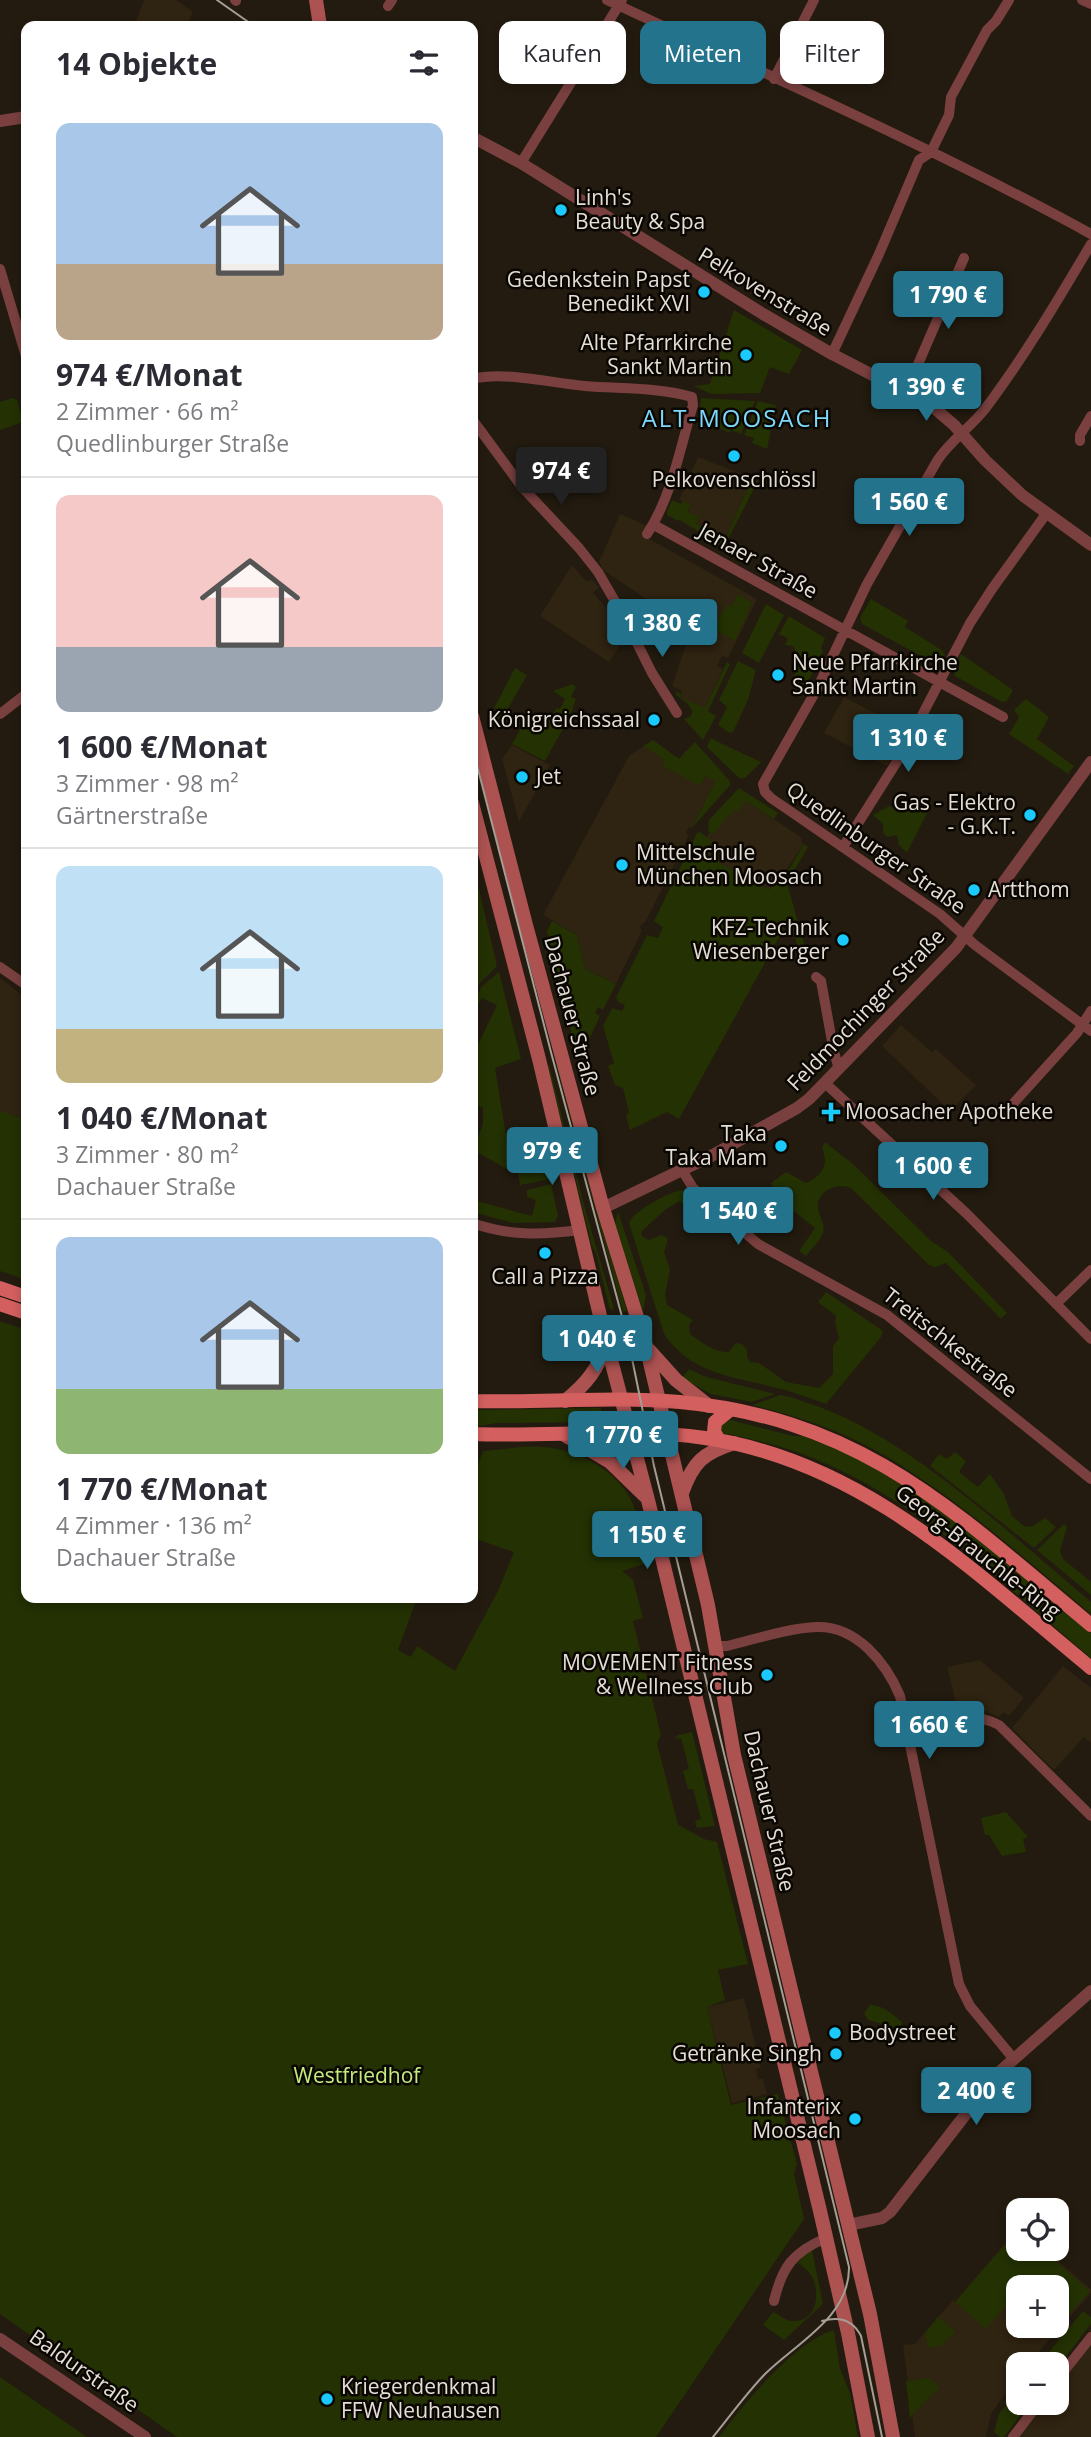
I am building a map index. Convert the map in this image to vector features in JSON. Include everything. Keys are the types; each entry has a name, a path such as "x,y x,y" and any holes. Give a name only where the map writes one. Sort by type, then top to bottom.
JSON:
{"main road":[{"path":"316,0 319,21"},
{"name":"Dachauer Straße","path":"478,739 603,1208 646,1346 708,1605 729,1731 870,2314 893,2437"},
{"name":"Dachauer Straße","path":"478,826 538,1052 606,1341 648,1500 826,2238 851,2345 868,2437"},
{"path":"0,1288 21,1295"},
{"path":"0,1304 21,1311"},
{"path":"565,1401 591,1376 603,1356 606,1341"},
{"path":"646,1346 676,1380 709,1406"},
{"name":"Georg-Brauchle-Ring","path":"478,1401 659,1401 731,1409 799,1426 831,1438 918,1485 983,1534 1091,1625"},
{"path":"682,1494 698,1461 727,1442 714,1432 715,1422 731,1409"},
{"name":"Georg-Brauchle-Ring","path":"478,1434 667,1434 727,1442 779,1455 812,1467 895,1511 958,1558 1091,1668"},
{"path":"563,1434 610,1462 648,1500"},
{"path":"826,2238 848,2225"}],"street":[{"path":"607,0 621,3 774,79 931,152 1091,234"},
{"path":"774,79 814,0"},
{"path":"832,354 919,160 931,152 949,115 951,97 987,30 1002,14 1009,0"},
{"path":"1082,0 1091,4"},
{"path":"521,163 621,3"},
{"path":"0,121 21,118"},
{"name":"Pelkovenstraße","path":"478,140 521,163 656,249 832,354 932,406 999,474 1046,514 1091,545"},
{"path":"845,632 867,584 939,457 984,410 1039,329 1091,244"},
{"path":"906,392 964,258"},
{"path":"0,269 21,339"},
{"path":"478,378 516,379 692,397 693,405 675,469 647,534"},
{"path":"1080,441 1080,435 1091,416"},
{"path":"478,427 522,487 598,572 652,673 677,713"},
{"path":"843,847 903,752 939,681 992,589 1046,514"},
{"name":"Jenaer Straße","path":"653,524 1003,717"},
{"name":"Quedlinburger Straße","path":"845,632 815,695 766,777 763,784 765,792 940,914 975,945 1087,1028"},
{"path":"0,714 21,698"},
{"name":"Feldmochinger Straße","path":"603,1208 682,1170 797,1108 825,1083 956,948 1091,763"},
{"path":"0,967 21,982"},
{"path":"816,977 821,981 839,1069"},
{"path":"1010,1107 1087,1028 1091,1011"},
{"path":"825,1083 968,1214 1091,1339"},
{"name":"Treitschkestraße","path":"682,1170 693,1188 758,1244 887,1315 1091,1479"},
{"path":"478,1225 526,1235 580,1230"},
{"path":"1056,1304 1091,1270"},
{"path":"715,1646 727,1646 820,1626 846,1633 872,1651 891,1674 900,1696 959,1984 970,2006 1013,2058"},
{"path":"907,1729 974,1717 987,1718 999,1725 1091,1816"},
{"path":"848,2225 882,2218 890,2212 996,2075 1091,1991"},
{"path":"774,2301 777,2285 798,2253 826,2238"},
{"path":"1069,2365 1091,2337"},
{"name":"Baldurstraße","path":"0,2339 145,2437"},
{"path":"1013,2437 1030,2415"}],"shaded area":[{"path":"144,0 176,0 193,12 188,21 136,21"},
{"path":"698,457 752,478 726,537 696,524 688,512 691,504 679,500"},
{"path":"620,514 647,526 642,535 757,599 728,658 722,656 717,666 723,669 705,709 680,697 682,691 672,686 691,629 603,570 599,562"},
{"path":"572,565 587,582 591,579 599,587 593,593 618,622 626,636 609,662 540,616"},
{"path":"844,697 899,726 896,733 903,737 887,766 824,733"},
{"name":"Mittelschule München Moosach","path":"653,740 679,759 686,750 719,773 692,828 689,827 686,833 689,835 646,921 640,927 642,930 616,984 585,969 577,935 543,915 629,756"},
{"path":"512,745 550,765 519,822 502,759"},
{"path":"740,794 802,838 804,844 780,879 782,890 775,902 695,862 712,827"},
{"path":"0,978 21,994 21,1119 4,1111 0,1112"},
{"path":"901,1025 932,1052 936,1049 976,1085 950,1111 882,1046"},
{"path":"980,1660 1024,1698 1009,1716 1003,1712 999,1717 981,1709 958,1711 947,1667"},
{"path":"1063,1666 1091,1688 1091,1743 1084,1737 1054,1770 1012,1728"},
{"path":"744,1998 761,2067 756,2069 758,2079 763,2079 767,2094 732,2103 707,2007"},
{"path":"1006,2242 1006,2261 1058,2261 1091,2289 1091,2293 1069,2318 1069,2275 1006,2275 1006,2338 1051,2338 1039,2352 1006,2352 1006,2393 991,2414 986,2437 915,2437 903,2345 915,2344 953,2300 955,2302"},
{"path":"1091,2329 1091,2437 1006,2437 1023,2415 1069,2415 1069,2357"}],"green space":[{"path":"734,310 802,350 789,374 770,367 760,393 711,394 694,386 710,384"},
{"path":"12,398 17,400 21,423 0,430 0,402"},
{"path":"701,398 755,401 741,434 718,428 720,423 710,418 707,422 699,419"},
{"path":"758,401 776,405 767,449 752,443 754,438 744,435"},
{"path":"752,478 758,481 725,545 720,545 667,515 672,500 681,504 683,501 691,504 688,512 699,517 696,524 726,537"},
{"path":"738,594 752,603 735,641 713,629 726,605 731,607"},
{"path":"871,599 908,621 905,627 943,651 945,656 941,662 936,664 862,624 860,618"},
{"path":"766,604 784,615 759,663 742,653"},
{"path":"789,616 825,638 821,648 823,651 806,687 792,680 800,664 798,660 794,660 797,654 793,646 785,645 788,638 779,634"},
{"path":"961,654 1013,690 1007,701 1002,702 955,676 953,668"},
{"path":"738,661 756,670 748,700 733,732 730,733 718,725 727,707 719,700"},
{"path":"727,662 730,664 708,711 716,716 703,740 684,719 691,716 692,710 676,695 676,691 681,694 680,697 705,708"},
{"path":"515,668 527,675 501,721 494,725 491,713 492,711 498,714 500,710 494,708"},
{"path":"573,684 576,687 571,697 576,699 571,714 545,761 512,744 521,728 534,725 543,730 565,699 553,691"},
{"path":"1026,699 1049,717 1037,739 1074,766 1068,774 1009,734 1019,717 1014,710"},
{"path":"710,739 761,762 745,778 739,778 707,747"},
{"path":"653,740 679,759 695,742 730,781 730,785 692,828 715,781 705,776 700,786 662,766 665,760 643,746"},
{"path":"739,788 778,813 774,819 746,801 740,810 732,812 714,834 708,831 709,820"},
{"path":"923,801 932,803 907,853 899,845 897,835 887,837 883,833 883,824 873,815 889,806 900,810 904,805 912,808"},
{"path":"700,832 712,841 706,855 769,890 788,871 804,844 808,847 787,883 810,964 804,967 789,919 679,1119 667,1112 630,1130 623,1088 615,1085 608,1066 614,1063 603,1026 612,1008 622,1011 625,1005 618,1002 616,997 647,935 658,938 663,927 654,921 697,833"},
{"path":"478,890 497,966 478,985"},
{"path":"552,921 577,935 585,969 616,984 603,1010 598,1007 595,1013 600,1016 586,1046 573,1040 547,931"},
{"path":"499,972 521,1059 495,1068 512,1172 478,1153 483,1108 478,1106 478,1045 497,1005 482,998 478,1004 481,987"},
{"path":"559,1063 591,1192 627,1311 623,1312 556,1064"},
{"path":"549,1065 584,1205 614,1309 610,1310 592,1246 545,1067"},
{"path":"4,1111 21,1119 21,1278 0,1271 0,1112"},
{"path":"825,1142 853,1164 931,1241 948,1252 1007,1313 1001,1319 946,1263 935,1267 929,1265 851,1188 835,1187 821,1195 818,1206 823,1233 806,1256 799,1251 815,1228 781,1201 771,1183 786,1172 806,1183 817,1177 823,1169 825,1160 822,1148"},
{"path":"544,1155 550,1179 520,1185 518,1173 536,1170 534,1157"},
{"path":"551,1184 558,1216 555,1222 513,1223 478,1213 478,1201 532,1216 536,1200 527,1197 527,1190"},
{"path":"681,1190 687,1192 728,1230 724,1234 710,1223 703,1222 680,1201 666,1209 641,1232 642,1236 649,1240 662,1235 668,1239 664,1252 670,1269 665,1295 667,1305 693,1320 689,1325 690,1334 713,1349 724,1352 729,1352 736,1343 742,1344 747,1350 750,1362 759,1363 786,1382 819,1388 833,1374 833,1346 839,1338 836,1316 818,1302 826,1292 883,1331 881,1337 826,1404 703,1367 676,1348 664,1334 629,1223 644,1208"},
{"path":"618,1212 646,1295 643,1312 615,1224"},
{"name":"Westfriedhof","path":"0,1321 21,1328 21,1603 415,1603 398,1650 411,1657 417,1646 455,1671 497,1593 514,1552 478,1540 478,1464 483,1451 521,1447 558,1449 587,1459 613,1476 631,1499 636,1513 623,1517 627,1528 637,1526 644,1564 622,1571 633,1580 643,1618 633,1621 661,1735 657,1743 678,1825 704,1839 717,1842 748,1964 718,1970 725,2000 707,2007 731,2105 778,2094 797,2164 794,2174 804,2219 656,2437 177,2437 83,2371 81,2373 75,2369 76,2367 0,2314"},
{"path":"689,1369 706,1377 775,1394 752,1402 711,1394 682,1378"},
{"path":"780,1395 792,1397 848,1419 921,1463 958,1490 1091,1602 1091,1614 990,1530 910,1471 835,1431 752,1405"},
{"path":"601,1408 604,1422 497,1423 478,1426 478,1410"},
{"path":"731,1420 793,1436 804,1436 852,1455 924,1498 1091,1633 1091,1658 966,1552 899,1504 865,1483 816,1459 777,1446 722,1433 718,1426"},
{"path":"955,1452 966,1461 959,1472 978,1487 990,1474 1004,1494 1012,1516 1025,1527 1033,1526 1045,1518 1056,1527 1034,1548 930,1466 939,1454 947,1459"},
{"path":"1064,1524 1067,1527 1060,1551 1063,1559 1091,1582 1091,1595 1037,1550"},
{"path":"692,1732 715,1826 697,1828 695,1821 701,1819 693,1789 688,1789 683,1771 689,1769 681,1738 675,1739 678,1735"},
{"path":"1006,1812 1028,1837 1023,1839 1026,1852 1002,1856 989,1835 985,1835 981,1818"},
{"path":"870,2005 883,2008 902,2022 899,2029 868,2020 864,2013"},
{"path":"1006,2243 1006,2261 1055,2261 1090,2291 1069,2315 1069,2275 1006,2275 1006,2306 986,2329 955,2302"},
{"path":"812,2250 823,2304 784,2340 763,2325 773,2312 793,2321 801,2320 811,2313 816,2300 815,2286 810,2274 798,2263 803,2255"},
{"path":"1083,2311 1091,2317 1091,2324 1069,2352 1049,2352 1061,2338 1069,2338 1069,2328"},
{"path":"938,2317 956,2331 942,2346 928,2348 925,2333"},
{"path":"834,2330 840,2369 850,2393 858,2437 719,2437 787,2360 803,2347"},
{"path":"0,2377 87,2437 0,2437"},
{"path":"930,2378 940,2387 910,2418 906,2381"},
{"path":"1006,2405 1006,2415 1021,2415 1004,2437 994,2432 999,2414"}],"tram line":[{"path":"217,0 247,21"},
{"path":"478,769 628,1339 654,1466 849,2267 847,2285 831,2315 765,2374 713,2437"},
{"path":"822,2321 845,2321 854,2326 861,2336 882,2437"}],"place":[{"name":"Linh's Beauty & Spa","path":"561,210"},
{"name":"Gedenkstein Papst Benedikt XVI","path":"704,292"},
{"name":"Alte Pfarrkirche Sankt Martin","path":"746,355"},
{"name":"Pelkovenschlössl","path":"734,456"},
{"name":"Neue Pfarrkirche Sankt Martin","path":"778,675"},
{"name":"Königreichssaal","path":"654,720"},
{"name":"Jet","path":"522,777"},
{"name":"Gas - Elektro - G.K.T.","path":"1030,815"},
{"name":"Mittelschule München Moosach","path":"622,865"},
{"name":"Artthom","path":"974,890"},
{"name":"KFZ-Technik Wiesenberger","path":"843,940"},
{"name":"Moosacher Apotheke","path":"831,1112"},
{"name":"Taka Taka Mam","path":"781,1146"},
{"name":"Call a Pizza","path":"545,1253"},
{"name":"MOVEMENT Fitness & Wellness Club","path":"767,1675"},
{"name":"Bodystreet","path":"835,2033"},
{"name":"Getränke Singh","path":"836,2054"},
{"name":"Infanterix Moosach","path":"855,2119"},
{"name":"Kriegerdenkmal FFW Neuhausen","path":"327,2399"}],"district":[{"name":"ALT-MOOSACH","path":"737,419"}]}
